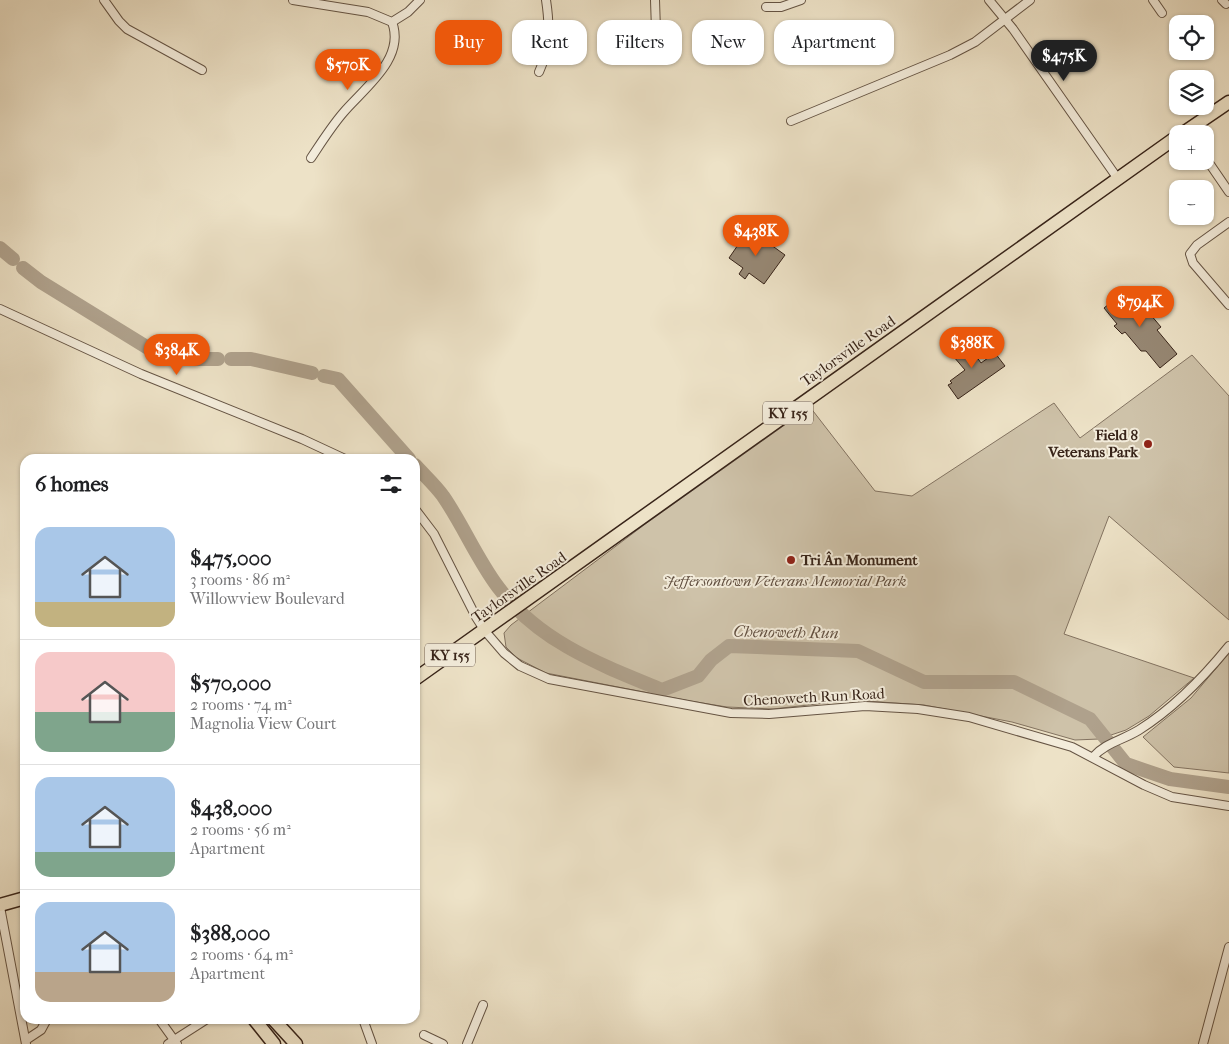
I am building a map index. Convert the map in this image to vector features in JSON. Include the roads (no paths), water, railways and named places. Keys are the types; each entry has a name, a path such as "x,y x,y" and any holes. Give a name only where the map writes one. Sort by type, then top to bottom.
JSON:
{"main road":[{"name":"Taylorsville Road","path":"1197,125 1229,102"},
{"name":"Taylorsville Road","path":"420,676 1118,178 1169,144"},
{"path":"0,906 20,900"},
{"path":"258,1024 274,1044"},
{"path":"278,1024 296,1044"}],"street":[{"path":"104,0 127,29 202,70"},
{"path":"293,0 368,12 392,22"},
{"path":"392,22 408,12 420,0"},
{"path":"539,72 545,57 549,34 546,0"},
{"path":"655,0 656,20"},
{"path":"766,7 781,7 801,0"},
{"path":"989,0 1005,19 1118,178"},
{"path":"791,120 950,56 975,42 1030,0"},
{"path":"1153,0 1162,13"},
{"path":"311,158 343,113 384,68 392,46 392,22"},
{"path":"1214,170 1229,192"},
{"path":"1229,222 1197,245 1190,254 1193,263 1229,305"},
{"path":"0,309 141,374 293,435 334,454"},
{"name":"Chenoweth Run Road","path":"420,516 434,534 476,618 485,631 504,653 520,666 558,682 731,713 769,714 865,706 939,711 1011,727 1072,748 1093,757 1144,785 1172,796 1229,806"},
{"path":"1093,757 1107,745 1127,737 1183,697 1229,646"},
{"path":"0,906 20,1011"},
{"path":"1202,1044 1229,947"},
{"path":"467,1044 483,1005"},
{"path":"23,1024 26,1042 42,1030 45,1024"},
{"path":"162,1024 173,1043 200,1024"},
{"path":"365,1024 372,1044"},
{"path":"424,1035 443,1044"}],"waterway":[{"name":"Chenoweth Run","path":"0,248 13,259"},
{"name":"Chenoweth Run","path":"23,268 41,282 166,359 218,359"},
{"name":"Chenoweth Run","path":"231,359 251,359 312,373"},
{"name":"Chenoweth Run","path":"324,376 338,379 405,454"},
{"name":"Chenoweth Run","path":"420,470 443,496 498,587 532,623 572,650 662,690 698,676 711,660 729,646 858,651 924,682 1014,682 1090,719 1126,764 1170,779 1229,787"}],"place":[{"name":"Field 8 Veterans Park","path":"1148,444"},
{"name":"Tri Ân Monument","path":"791,560"}],"park label":[{"name":"Jeffersontown Veterans Memorial Park","path":"785,581"}]}
